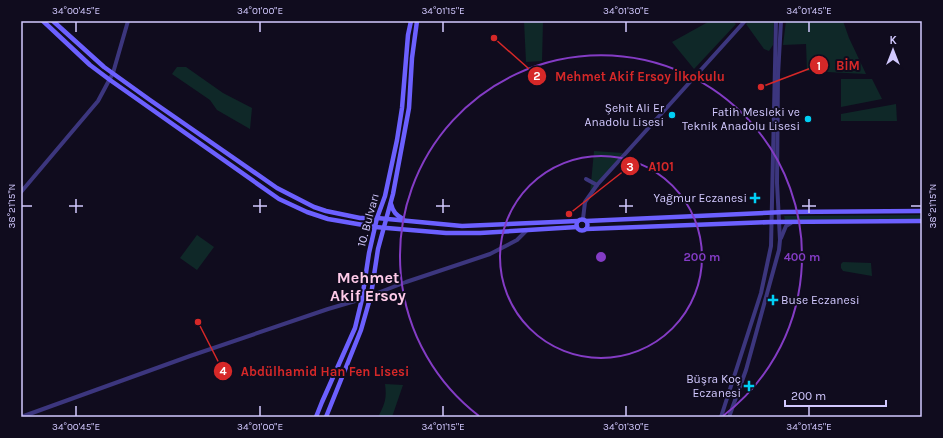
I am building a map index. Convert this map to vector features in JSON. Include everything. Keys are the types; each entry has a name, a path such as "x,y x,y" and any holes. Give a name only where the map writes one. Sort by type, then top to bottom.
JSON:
{"main road":[{"path":"43,21 90,65 282,201 328,219 375,227 446,233 480,233 577,227 581,230 772,222 922,222"},
{"path":"53,21 98,62 276,188 314,207 326,211 360,218 404,220 462,226 779,212 922,211"},
{"name":"10. Bulvarı","path":"316,417 355,328 362,299 375,227 383,203 396,147 402,108 408,35 411,21"},
{"name":"10. Bulvarı","path":"326,417 361,330 371,295 378,249 391,204 409,108 412,58 417,21"},
{"path":"360,218 373,215 383,203"},
{"path":"391,204 396,215 404,220"},
{"path":"577,227 577,224 583,220"},
{"path":"583,220 588,226 586,229"}],"street":[{"path":"21,192 98,101 113,73 128,21"},
{"path":"583,220 585,202 597,185 745,21"},
{"path":"721,417 761,293 771,246 776,21"},
{"path":"729,417 746,370 779,250 780,240 777,183 778,75 781,21"},
{"path":"586,178 597,185"},
{"path":"780,240 786,226 791,223"},
{"path":"21,417 328,309 362,299 490,254 517,240 527,230"}],"green space":[{"path":"524,21 543,21 542,61 526,62"},
{"path":"732,21 736,24 694,69 672,42 708,22"},
{"path":"749,21 774,21 773,45 769,51 764,49 746,24"},
{"path":"786,21 843,21 849,38 866,74 807,71 806,44 783,45"},
{"path":"177,67 186,67 223,93 252,108 250,129 217,110 210,100 172,74"},
{"path":"841,79 872,79 882,99 841,107"},
{"path":"896,104 897,121 841,121 841,114"},
{"path":"594,151 623,153 590,194"},
{"path":"922,215 922,219 785,220 784,216"},
{"path":"197,235 214,247 197,270 180,258"},
{"path":"843,262 871,263 872,276 843,271 841,264"},
{"path":"385,384 403,385 392,417 378,417 385,401"}],"place":[{"name":"Mehmet Akif Ersoy İlkokulu","path":"494,38"},
{"name":"BİM","path":"761,87"},
{"name":"Şehit Ali Er Anadolu Lisesi","path":"672,115"},
{"name":"Fatih Mesleki ve Teknik Anadolu Lisesi","path":"808,119"},
{"name":"Yağmur Eczanesi","path":"755,198"},
{"name":"A101","path":"569,214"},
{"name":"Buse Eczanesi","path":"773,300"},
{"name":"Abdülhamid Han Fen Lisesi","path":"198,322"},
{"name":"Büşra Koç Eczanesi","path":"749,386"}],"district":[{"name":"Mehmet Akif Ersoy","path":"368,286"}]}
